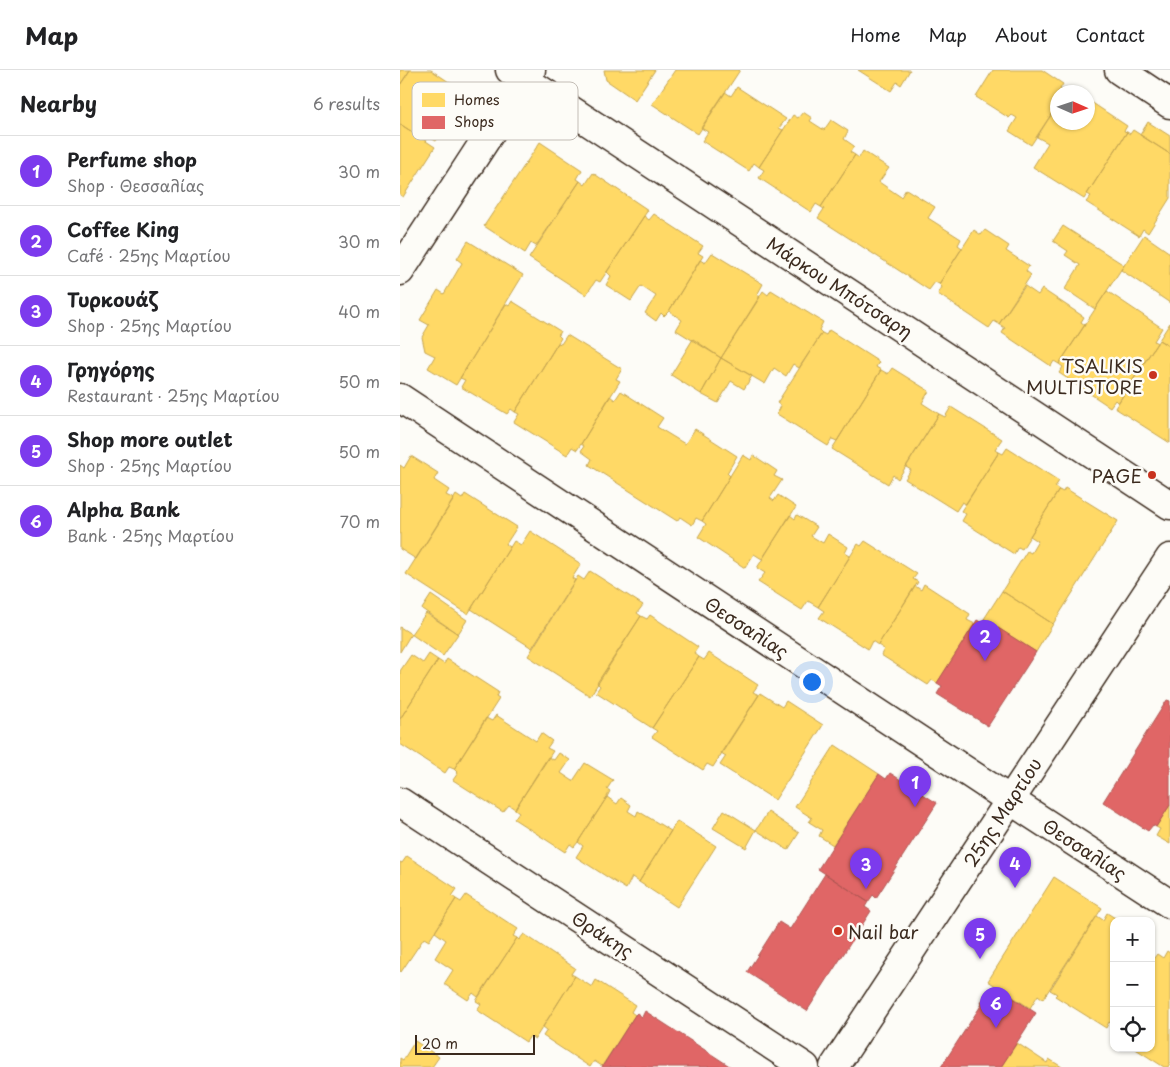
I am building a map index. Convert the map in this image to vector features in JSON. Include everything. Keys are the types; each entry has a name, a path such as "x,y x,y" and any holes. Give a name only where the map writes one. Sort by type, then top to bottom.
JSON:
{"street":[{"path":"1119,70 1170,104"},
{"name":"Μάρκου Μπότσαρη","path":"522,73 536,82"},
{"name":"Μάρκου Μπότσαρη","path":"578,110 1170,505"},
{"path":"400,271 481,140"},
{"name":"Θεσσαλίας","path":"400,398 1170,904"},
{"name":"25ης Μαρτίου","path":"834,1067 1170,558"},
{"name":"Θράκης","path":"400,802 806,1067"}],"building: Homes":[{"path":"400,70 410,70 400,85"},
{"path":"410,70 431,70 449,82 412,82 412,132 400,124 400,85"},
{"path":"604,70 655,70 635,100 606,80"},
{"path":"675,70 740,70 698,134 652,104"},
{"path":"858,70 910,70 901,85 897,82 891,91"},
{"path":"993,70 1042,70 1063,84 1050,85 1050,116 1031,145 1009,131 1017,118 1012,115 1009,118 976,97"},
{"path":"737,87 786,119 779,128 783,130 759,167 754,163 749,171 702,141 708,132 701,128 725,92 731,96"},
{"path":"1095,105 1127,126 1124,131 1127,132 1084,199 1033,167 1048,143 1037,137 1050,117 1050,130 1095,130"},
{"path":"803,112 812,118 810,121 824,130 831,120 848,131 844,139 854,146 850,152 855,155 821,207 816,204 811,212 759,178 764,170 759,167 793,115 798,118"},
{"path":"1148,122 1170,136 1170,154 1140,135"},
{"path":"400,124 412,132 412,140 424,140 435,147 403,197 400,195"},
{"path":"1133,130 1170,154 1170,198 1148,233 1143,229 1139,236 1086,202 1091,196 1087,194 1127,132 1130,134"},
{"path":"540,142 582,170 577,179 580,181 536,246 531,243 525,253 484,226"},
{"path":"863,151 889,168 879,182 901,197 906,189 935,207 928,218 961,239 958,245 962,248 939,284 935,282 929,290 818,218 824,209 821,207 855,155 859,158"},
{"path":"593,173 648,210 600,282 596,280 586,295 529,258 580,181 585,185"},
{"path":"654,214 703,246 698,253 703,256 669,311 664,316 661,313 656,321 645,313 656,296 641,286 631,301 606,285 611,276 607,272 644,216 649,220"},
{"path":"1063,226 1124,265 1095,309 1065,289 1080,265 1065,255 1068,251 1053,241"},
{"path":"974,230 981,235 985,230 1009,246 1006,251 1029,266 1026,271 1031,275 999,324 994,321 989,328 938,294 942,287 939,284"},
{"path":"1144,235 1170,253 1170,303 1121,270"},
{"path":"468,241 523,275 456,385 428,368 435,356 425,351 422,337 429,325 420,320 438,290 444,294 462,263 457,259"},
{"path":"712,253 763,284 757,295 760,297 721,358 676,330 682,320 669,311 700,260 705,263"},
{"path":"1025,286 1038,295 1042,289 1084,317 1081,322 1085,325 1059,364 1054,361 1051,366 1002,333 1005,328 999,324"},
{"path":"771,290 823,322 819,330 822,333 799,368 793,364 786,376 774,368 765,384 721,358 763,291 768,295"},
{"path":"1107,291 1162,328 1154,341 1157,343 1118,403 1115,400 1110,407 1059,373 1063,367 1059,364"},
{"path":"512,301 560,331 558,335 561,338 515,412 511,409 507,414 461,387 465,380 460,378 506,304 509,306"},
{"path":"1170,323 1170,347 1159,340"},
{"path":"829,330 879,362 876,367 881,370 837,441 832,439 828,446 777,414 781,406 777,403 822,333 826,335"},
{"path":"567,335 622,369 616,379 620,381 581,444 577,450 572,447 567,455 514,422 519,414 515,412 558,343 561,344"},
{"path":"693,339 721,358 701,394 671,375"},
{"name":"TSALIKIS MULTISTORE","path":"1159,340 1170,347 1170,443 1115,408"},
{"path":"721,358 752,376 744,389 731,381 718,403 701,394"},
{"path":"892,368 929,391 922,403 939,414 898,479 893,475 888,484 832,449 881,370 888,374"},
{"path":"621,391 663,418 657,427 685,444 695,429 737,456 727,473 730,476 702,521 696,518 692,525 680,517 677,521 589,465 592,459 581,451 584,446 581,444 610,396 615,400"},
{"path":"951,407 1002,439 995,449 999,452 966,504 962,502 956,511 905,479 911,470 906,467 939,414 945,417"},
{"path":"1007,448 1059,481 1055,487 1059,490 1022,549 1018,547 1014,554 962,521 966,514 961,511 999,452 1003,454"},
{"path":"743,455 751,460 753,455 777,471 774,476 782,480 770,498 774,501 778,495 796,507 762,559 754,554 745,568 698,537 706,524 702,521"},
{"path":"411,456 438,473 434,480 449,490 446,495 454,499 416,559 400,549 400,465 404,468"},
{"path":"1065,488 1118,521 1053,624 1002,591 1027,551 1031,553 1038,541 1030,536 1059,490 1063,492"},
{"path":"465,494 517,527 506,544 510,547 468,614 406,574 456,495 462,499"},
{"path":"790,515 795,519 797,515 817,527 811,536 823,543 828,534 848,547 845,553 850,556 818,607 808,601 802,610 758,582 765,573 757,568"},
{"path":"530,531 581,564 572,578 575,580 532,648 471,609 514,541 521,545"},
{"path":"865,541 917,574 913,579 918,582 878,645 872,641 868,649 819,618 824,611 818,607 858,544 861,546"},
{"path":"590,571 643,605 637,613 641,616 590,696 528,656 578,576 584,580"},
{"path":"924,584 970,614 967,620 975,624 937,683 932,680 928,685 881,655 884,649 878,645 915,586 921,590"},
{"path":"1002,591 1053,624 1036,652 984,619"},
{"path":"431,595 467,620 458,634 422,609"},
{"path":"426,613 458,634 443,656 411,634"},
{"path":"650,615 698,647 694,653 699,657 652,728 596,692 600,686 597,683 641,616 647,619"},
{"path":"400,627 411,634 400,652"},
{"path":"709,653 758,685 753,692 759,695 713,767 707,764 703,770 652,737 657,731 652,728 699,657 704,660"},
{"path":"429,654 438,660 400,719 400,671 411,655 423,663"},
{"path":"447,659 498,692 496,697 499,699 454,769 449,767 445,773 400,744 400,719 438,660 444,664"},
{"path":"760,693 782,707 786,701 823,725 775,800 720,765 726,756 721,753"},
{"path":"496,715 536,741 541,733 552,741 547,748 553,751 515,809 509,805 503,812 453,780 458,773 454,769 486,718 492,721"},
{"path":"835,745 879,774 833,845 819,836 822,830 809,822 812,818 795,807"},
{"path":"559,753 570,760 561,773 573,781 585,763 613,780 607,789 610,791 607,797 578,842 574,847 570,844 565,852 514,819 519,812 515,809 548,757 554,760"},
{"path":"607,797 617,804 621,798 631,805 628,811 636,816 638,811 671,831 639,882 632,877 626,889 576,857 583,846 578,842"},
{"path":"1170,805 1170,844 1156,836 1160,829 1156,827"},
{"path":"724,810 756,830 746,848 713,828"},
{"path":"768,812 799,833 788,850 756,830"},
{"path":"677,821 716,846 677,907 639,882"},
{"path":"407,856 457,889 452,896 456,899 429,941 424,938 401,972 400,862 402,863"},
{"path":"1054,877 1102,908 1043,999 1038,995 1030,1008 988,981"},
{"path":"466,895 518,929 513,936 517,938 478,997 473,993 468,1000 444,984 453,970 435,958 446,940 435,932 456,899 461,902"},
{"path":"1107,913 1114,917 1110,917 1110,1023 1106,1028 1055,996 1057,994 1050,990 1097,916 1103,920"},
{"path":"524,934 575,968 571,974 575,976 535,1039 530,1036 526,1042 477,1010 481,1004 476,1001 517,938 519,940"},
{"path":"1167,951 1170,953 1170,1063 1168,1067 1164,1067 1140,1052 1155,1052 1155,957 1157,954 1163,958"},
{"path":"575,976 592,987 596,980 635,1005 631,1012 635,1015 602,1066 594,1061 590,1067 543,1036 547,1030 543,1027"},
{"path":"415,1041 439,1057 432,1067 400,1067 400,1058 403,1060"},
{"path":"1017,1043 1047,1063 1049,1059 1062,1067 1001,1067"}],"building: Shops":[{"path":"984,619 1036,652 988,726 937,694 942,686 937,683 977,620 982,623"},
{"path":"1167,700 1170,701 1170,805 1156,827 1153,825 1148,831 1103,802"},
{"path":"890,773 937,803 876,898 873,895 868,902 818,869 879,774 886,779"},
{"path":"825,874 868,902 865,907 871,911 807,1011 747,972 779,922 790,929"},
{"path":"995,986 1036,1013 1001,1067 941,1067 989,990 991,991"},
{"path":"645,1011 731,1067 602,1067 635,1015 637,1013 642,1017"}],"place":[{"name":"TSALIKIS MULTISTORE","path":"1153,375"},
{"name":"PAGE","path":"1152,475"},
{"name":"Coffee King","path":"985,661"},
{"name":"Perfume shop","path":"915,807"},
{"name":"Γρηγόρης","path":"1015,888"},
{"name":"Τυρκουάζ","path":"866,889"},
{"name":"Nail bar","path":"838,931"},
{"name":"Shop more outlet","path":"980,959"},
{"name":"Alpha Bank","path":"996,1028"}]}
